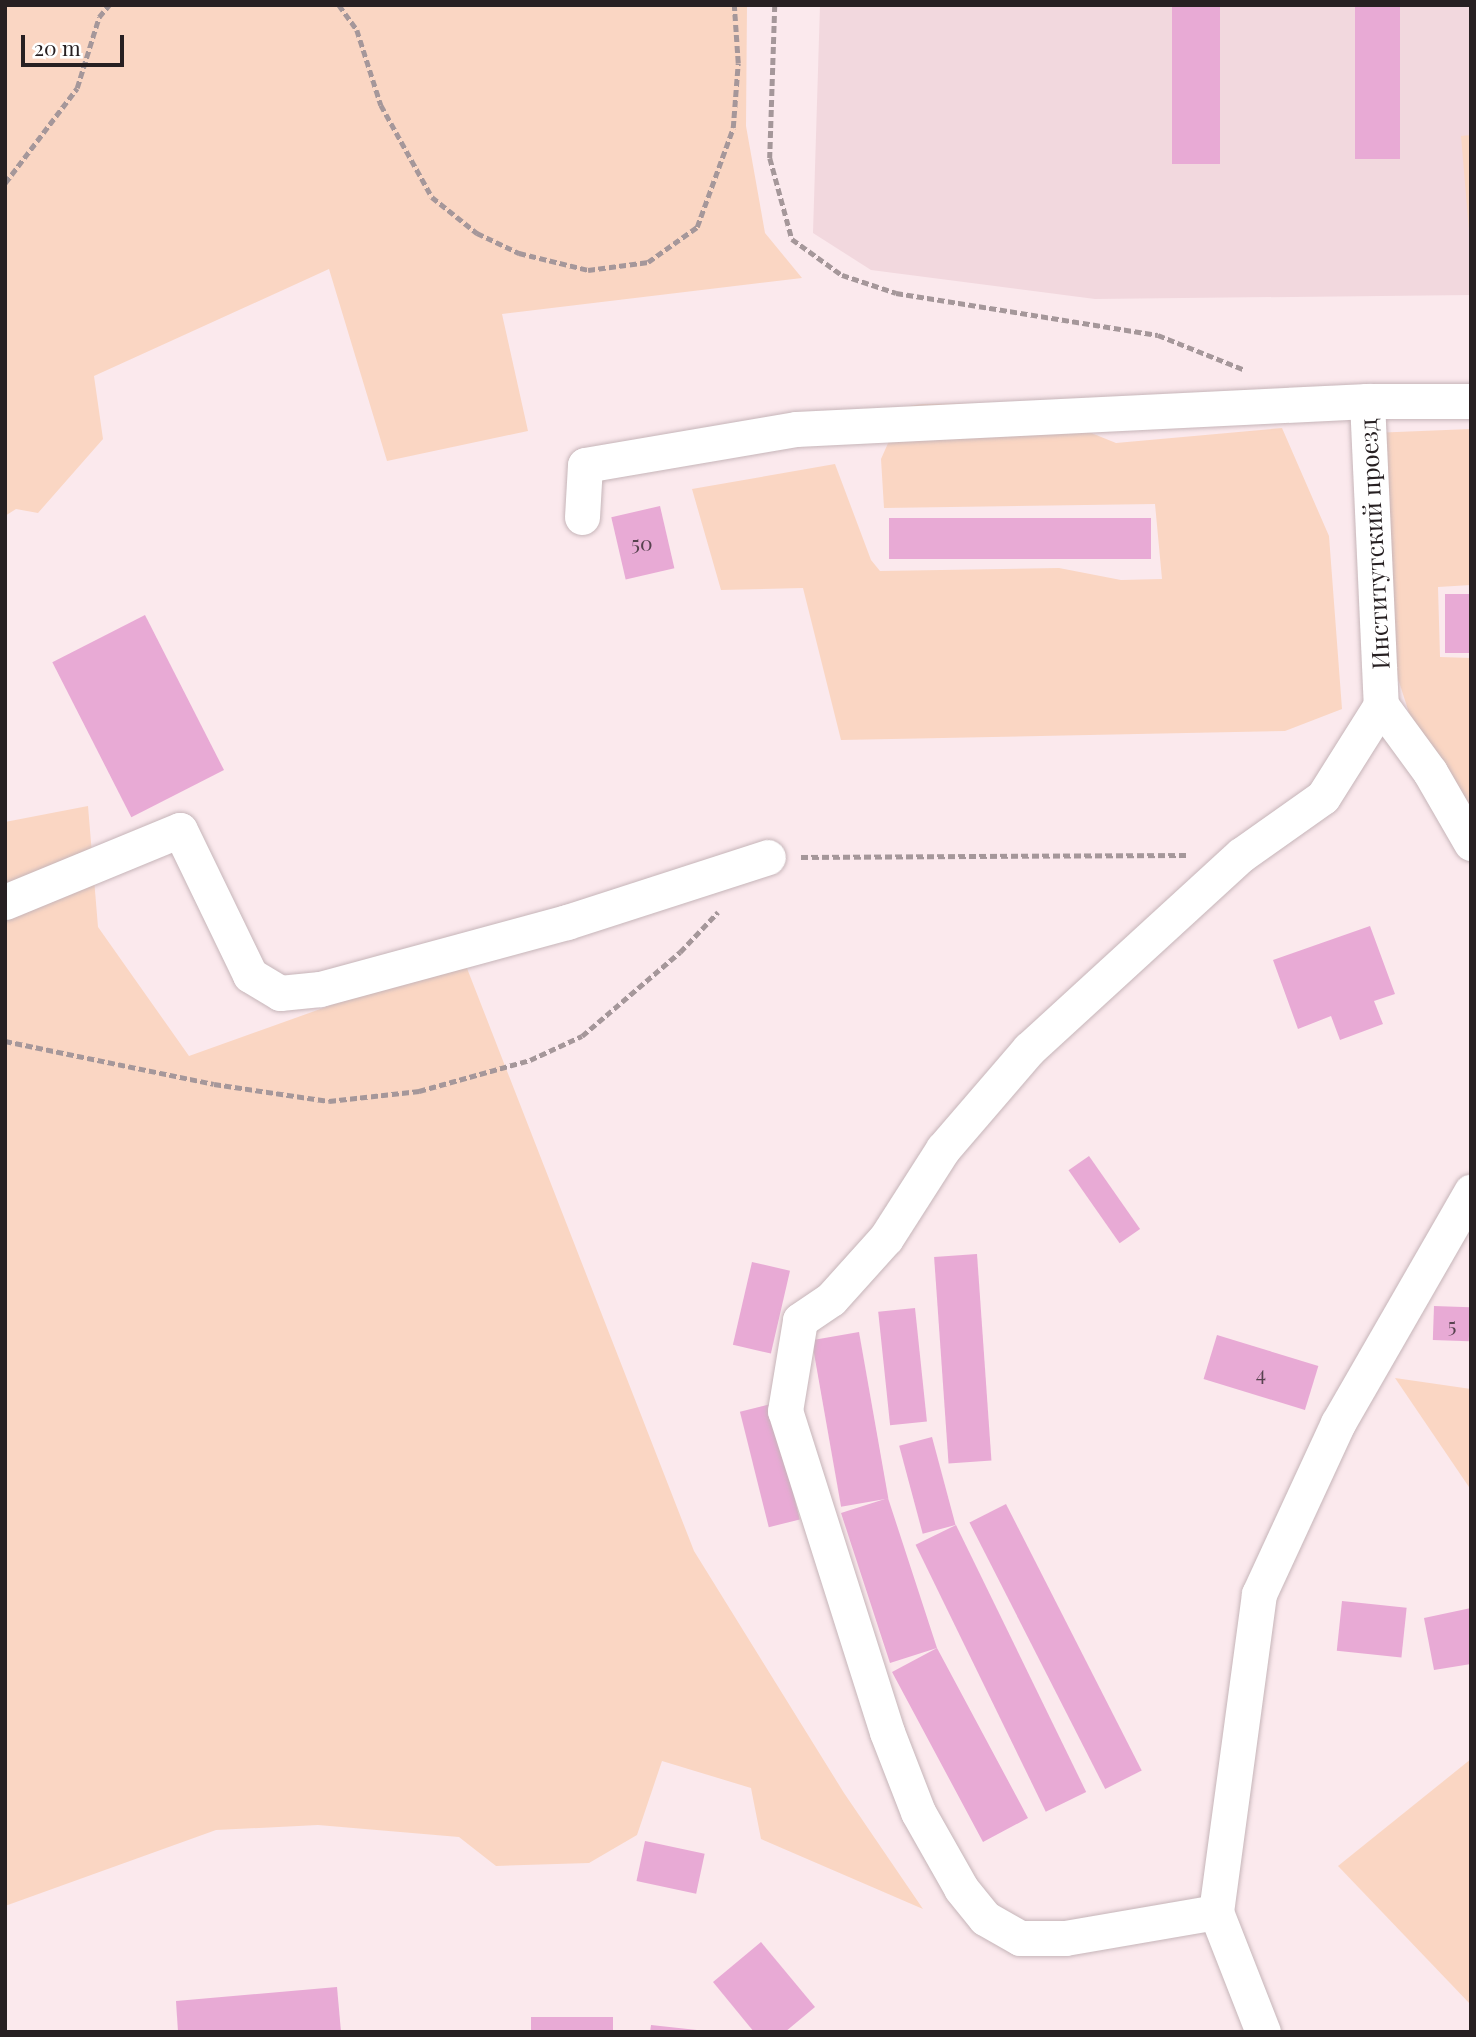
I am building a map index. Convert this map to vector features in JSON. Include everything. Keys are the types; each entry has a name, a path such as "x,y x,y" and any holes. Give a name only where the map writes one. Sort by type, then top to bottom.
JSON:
{"street":[{"name":"Институтский проезд","path":"1381,705 1367,401 1471,401"},
{"path":"582,517 585,465 796,429 1367,401"},
{"path":"1216,1912 1065,1938 1020,1938 985,1917 961,1888 918,1812 887,1732 785,1411 800,1320 831,1298 886,1238 943,1149 1029,1049 1241,855 1323,797 1381,705 1430,772 1471,843"},
{"path":"5,902 180,830 250,975 281,993 320,989 567,922 768,857"},
{"path":"1253,2029 1216,1912 1259,1594 1338,1423 1471,1192"}],"path":[{"path":"5,183 77,88 99,17 110,5"},
{"path":"339,5 357,30 382,106 432,197 477,233 519,253 588,270 648,262 697,227 733,128 738,63 734,5"},
{"path":"775,5 771,158 792,239 842,275 896,293 1157,335 1254,374"},
{"path":"768,857 1241,855"},
{"path":"5,1041 214,1084 329,1101 419,1091 530,1060 582,1036 680,952 724,905"}],"shaded area":[{"path":"5,5 747,5 746,126 765,233 802,278 502,314 528,431 387,461 329,269 94,376 103,439 38,513 16,509 5,516"},
{"path":"820,5 1471,5 1471,295 1095,299 871,270 813,233"},
{"path":"1471,135 1471,254 1461,136"},
{"path":"1017,403 1116,443 1282,428 1329,536 1342,709 1285,731 841,740 803,588 721,590 692,489 835,464 871,560 880,571 1059,568 1121,580 1162,579 1155,504 884,508 881,459 889,441 816,421 922,404"},
{"path":"1471,429 1471,585 1438,587 1440,657 1471,658 1471,819 1412,722 1390,654 1372,433"},
{"path":"88,806 98,927 189,1056 463,958 694,1551 844,1793 923,1909 761,1839 751,1788 662,1761 637,1835 589,1863 496,1866 459,1837 318,1825 216,1830 5,1906 5,822"},
{"path":"1395,1378 1471,1389 1471,1490"},
{"path":"1471,1759 1471,2005 1338,1866"}],"building":[{"path":"1172,5 1220,5 1220,164 1172,164"},
{"path":"1355,5 1400,5 1400,159 1355,159"},
{"path":"660,506 674,568 626,580 611,517"},
{"path":"889,518 1151,518 1151,559 889,559"},
{"path":"1445,594 1471,594 1471,653 1445,653"},
{"path":"145,615 224,770 131,817 52,662"},
{"path":"1370,926 1395,994 1374,1001 1383,1024 1340,1040 1331,1016 1298,1029 1273,960"},
{"path":"1089,1156 1140,1229 1120,1243 1069,1170"},
{"path":"977,1254 991,1460 949,1463 934,1257"},
{"path":"752,1262 790,1271 771,1354 733,1345"},
{"path":"1434,1306 1470,1307 1469,1341 1433,1340"},
{"path":"915,1308 927,1421 890,1425 878,1312"},
{"path":"859,1332 888,1498 841,1507 812,1340"},
{"path":"1217,1335 1318,1366 1305,1410 1204,1379"},
{"path":"771,1404 800,1519 769,1527 740,1412"},
{"path":"932,1437 956,1525 923,1534 899,1446"},
{"path":"888,1498 937,1648 890,1663 841,1513"},
{"path":"1006,1504 1142,1770 1105,1789 969,1523"},
{"path":"956,1525 1086,1792 1046,1812 916,1545"},
{"path":"1342,1601 1407,1608 1401,1658 1337,1651"},
{"path":"1471,1608 1471,1664 1434,1670 1424,1618"},
{"path":"937,1648 1028,1818 983,1842 892,1672"},
{"path":"645,1841 705,1854 696,1894 636,1881"},
{"path":"761,1942 815,2007 785,2032 754,2032 713,1982"},
{"path":"337,1987 341,2032 178,2032 176,2001"},
{"path":"531,2017 613,2017 613,2032 531,2032"},
{"path":"651,2025 697,2030 650,2032"}]}
